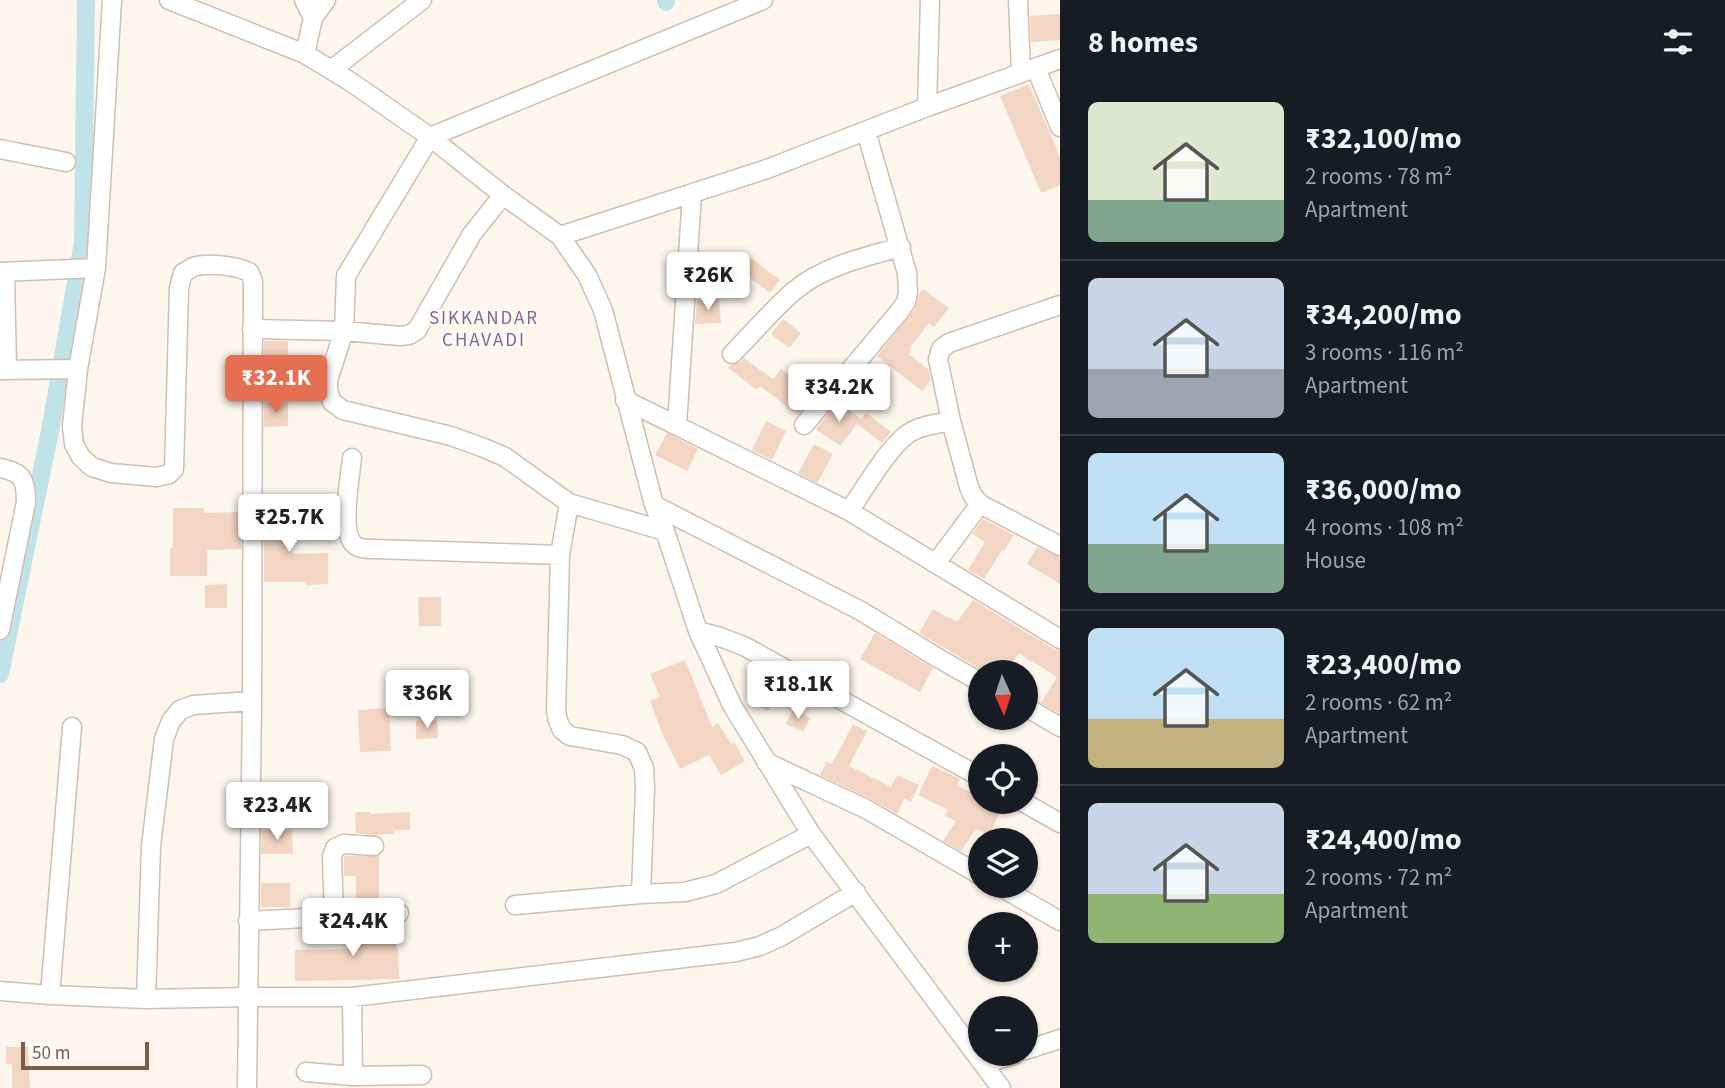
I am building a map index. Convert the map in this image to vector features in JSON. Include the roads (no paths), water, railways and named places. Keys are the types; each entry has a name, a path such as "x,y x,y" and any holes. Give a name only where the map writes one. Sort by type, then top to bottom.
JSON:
{"street":[{"path":"112,0 95,268 78,369 72,426 74,444 81,457 92,467 111,473 156,477 169,474 174,469 178,288 183,273 194,267 226,265 249,272 253,281 252,701 247,1088"},
{"path":"169,0 305,54 430,137 560,236 587,275 603,310 654,505 698,632 732,705 811,834 968,1042"},
{"path":"304,0 313,18"},
{"path":"305,54 313,18 326,0"},
{"path":"331,70 422,0"},
{"path":"665,531 569,503 505,457 484,448 451,436 343,410 332,402 328,380 344,331 346,276 430,137 762,0"},
{"path":"927,107 930,0"},
{"path":"1018,0 1028,70 1060,127"},
{"path":"560,236 767,169 1060,59"},
{"path":"804,425 906,302 909,284 901,247 866,131"},
{"path":"0,149 66,162"},
{"path":"677,426 692,194"},
{"path":"252,329 409,335 417,330 472,234 503,195"},
{"path":"732,354 796,290 823,273 852,261 901,247"},
{"path":"78,369 10,370 2,272 95,268"},
{"path":"1060,305 949,343 941,349 938,359 951,421 973,496 980,504 1060,546"},
{"path":"625,400 849,511 1060,639"},
{"path":"849,511 897,443 910,432 951,421"},
{"path":"352,458 346,525 349,539 357,547 560,555"},
{"path":"0,468 12,470 22,477 26,488 26,502 5,577 0,630"},
{"path":"569,503 560,555 556,711 562,730 570,736 622,745 638,752 644,768 645,789 641,894"},
{"path":"936,563 980,504"},
{"path":"654,505 860,611 968,676"},
{"path":"698,632 744,646 968,770"},
{"path":"146,999 151,846 163,739 171,721 180,710 193,705 252,701"},
{"path":"1038,714 1060,727"},
{"path":"50,995 72,727"},
{"path":"766,762 866,809 968,868"},
{"path":"1038,811 1060,823"},
{"path":"515,905 685,892 716,884 811,834"},
{"path":"334,916 332,857 335,848 344,844 374,846"},
{"path":"0,991 146,999 352,997 736,951 760,946 782,936 856,892"},
{"path":"1020,898 1060,921"},
{"path":"248,921 399,913"},
{"path":"352,997 353,1076"},
{"path":"1038,1046 1060,1039"},
{"path":"985,1066 1001,1088"},
{"path":"306,1072 353,1076 422,1075"}],"waterway":[{"path":"0,674 50,431 83,242 86,0"}],"district":[{"name":"SIKKANDAR CHAVADI","path":"484,329"}]}
